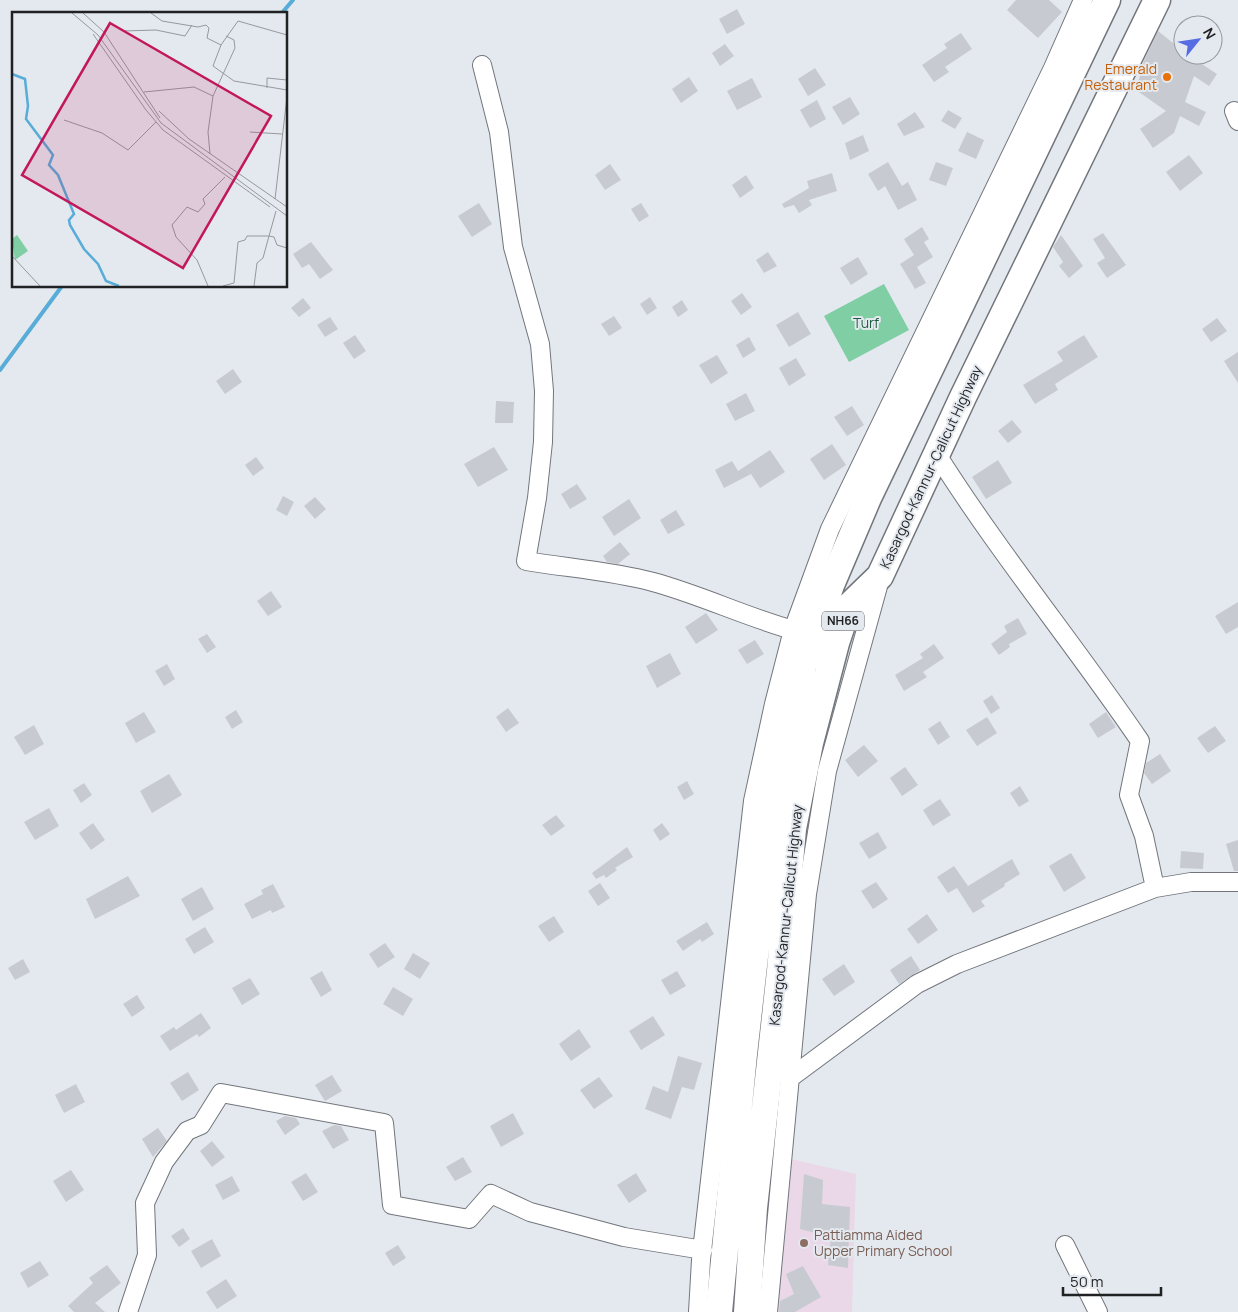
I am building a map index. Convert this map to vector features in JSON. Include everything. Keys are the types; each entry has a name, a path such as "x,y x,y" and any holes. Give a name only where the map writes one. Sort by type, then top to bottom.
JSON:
{"highway":[{"name":"Kasargod-Kannur-Calicut Highway","path":"719,1312 744,1054 771,815 803,666 831,585 868,498 1107,0"},
{"name":"Kasargod-Kannur-Calicut Highway","path":"747,1312 754,1208 779,980 793,829 810,743 848,607 880,576 936,453 1157,0"}],"street":[{"path":"698,1312 703,1250 753,801 774,704 793,630 830,529 1054,68 1083,0"},
{"path":"482,65 499,132 513,247 540,344 544,391 543,442 537,498 526,562 653,582 716,601 763,622 793,630"},
{"path":"936,453 1040,602 1092,669 1140,741 1129,795 1144,836 1155,888"},
{"path":"768,1312 807,894 827,771 880,576"},
{"path":"790,1078 917,984 957,964 1155,888 1191,882 1238,882"},
{"path":"128,1312 147,1255 145,1203 164,1162 187,1131 201,1125 221,1093 384,1123 392,1205 469,1219 491,1194 530,1212 624,1237 703,1250"},
{"path":"1065,1245 1098,1312"}],"shaded area":[{"name":"Pattiamma Aided Upper Primary School","path":"761,1152 856,1174 852,1312 748,1312"}],"green space":[{"name":"Turf","path":"884,284 909,330 849,362 824,316"}],"building":[{"path":"1016,0 1049,0 1062,12 1038,38 1007,10"},
{"path":"737,9 745,24 727,34 719,19"},
{"name":"Emerald Restaurant","path":"1158,31 1173,43 1173,65 1203,65 1217,74 1209,86 1194,76 1185,102 1206,112 1199,126 1180,116 1174,133 1153,148 1140,129 1166,111 1136,90 1144,61"},
{"path":"961,33 972,49 945,67 949,72 934,82 922,65 947,48 944,44"},
{"path":"725,44 734,56 720,66 712,53"},
{"path":"815,68 826,85 808,96 798,79"},
{"path":"689,77 698,91 681,103 672,89"},
{"path":"752,78 762,97 737,110 727,91"},
{"path":"850,97 860,114 843,125 832,107"},
{"path":"817,100 826,119 810,128 800,110"},
{"path":"948,110 962,118 955,129 941,121"},
{"path":"915,112 925,127 904,136 897,124"},
{"path":"967,132 984,140 976,159 958,151"},
{"path":"863,135 869,151 850,160 845,143"},
{"path":"1189,155 1203,173 1180,191 1166,172"},
{"path":"888,162 902,186 908,182 917,200 898,210 885,186 878,191 868,174"},
{"path":"936,162 953,168 946,186 929,180"},
{"path":"610,164 621,180 605,190 595,175"},
{"path":"832,173 837,191 809,200 812,205 799,213 794,205 784,208 782,204 809,188 807,181"},
{"path":"746,175 754,188 740,198 732,185"},
{"path":"479,203 492,224 472,237 458,216"},
{"path":"641,203 649,216 639,222 631,209"},
{"path":"922,227 929,239 924,242 933,257 917,267 926,283 915,289 900,264 914,255 904,239"},
{"path":"1103,233 1126,265 1107,278 1097,263 1105,258 1093,239"},
{"path":"1061,235 1083,266 1069,278 1059,266 1063,262 1053,247"},
{"path":"311,242 333,270 320,279 309,264 302,268 293,254"},
{"path":"768,252 777,266 764,273 756,260"},
{"path":"858,257 868,274 851,285 840,268"},
{"path":"742,293 752,307 741,315 731,301"},
{"path":"650,297 657,308 647,315 640,304"},
{"path":"303,298 311,308 299,317 291,308"},
{"path":"682,300 688,310 678,317 672,307"},
{"path":"798,312 811,334 789,347 776,325"},
{"path":"614,316 622,328 609,336 601,324"},
{"path":"330,317 338,329 325,337 317,325"},
{"path":"1217,318 1227,331 1211,342 1202,329"},
{"path":"355,335 366,351 354,359 343,343"},
{"path":"1084,335 1098,357 1055,384 1058,390 1035,404 1023,385 1063,361 1057,352"},
{"path":"749,337 756,350 743,358 736,345"},
{"path":"1238,352 1238,383 1224,361"},
{"path":"717,355 728,373 711,384 699,365"},
{"path":"796,358 806,375 789,386 779,368"},
{"path":"233,369 242,382 225,394 216,381"},
{"path":"746,393 755,411 735,421 726,404"},
{"path":"496,401 514,402 513,423 495,423"},
{"path":"852,406 864,425 847,436 834,417"},
{"path":"1012,420 1022,432 1008,443 998,431"},
{"path":"832,444 846,465 824,480 810,459"},
{"path":"494,447 508,470 478,487 464,464"},
{"path":"770,450 785,472 760,488 751,474 724,488 715,470 732,461 738,471"},
{"path":"256,457 264,468 253,476 245,465"},
{"path":"998,460 1012,483 986,499 972,477"},
{"path":"577,484 587,499 570,509 561,494"},
{"path":"283,496 294,502 287,516 276,510"},
{"path":"315,497 326,509 315,519 304,506"},
{"path":"629,499 641,518 614,536 602,517"},
{"path":"676,510 685,525 668,534 660,520"},
{"path":"620,542 630,554 618,564 607,562 603,556"},
{"path":"271,591 282,607 268,616 257,601"},
{"path":"1238,602 1238,627 1226,634 1215,616"},
{"path":"706,613 718,630 696,644 685,627"},
{"path":"1018,618 1027,634 1009,644 1010,647 999,655 991,644 1007,632 1004,626"},
{"path":"207,634 216,647 207,653 198,639"},
{"path":"755,640 764,654 747,664 738,650"},
{"path":"934,644 944,658 923,672 927,677 904,691 895,675 923,658 920,654"},
{"path":"670,653 681,674 657,688 646,666"},
{"path":"167,664 175,679 164,686 155,671"},
{"path":"992,695 1000,708 991,714 983,701"},
{"path":"508,708 519,723 506,732 496,717"},
{"path":"236,710 243,722 232,729 225,717"},
{"path":"144,712 156,732 136,743 125,723"},
{"path":"1106,712 1116,727 1098,738 1089,724"},
{"path":"987,717 997,733 977,746 966,730"},
{"path":"940,721 950,737 938,745 928,729"},
{"path":"34,725 44,744 25,755 14,737"},
{"path":"1215,726 1226,741 1208,753 1197,738"},
{"path":"864,745 878,761 858,777 845,760"},
{"path":"1160,754 1171,771 1152,784 1144,773 1146,763"},
{"path":"905,767 918,785 902,796 890,778"},
{"path":"169,774 182,795 152,813 140,791"},
{"path":"687,781 694,794 684,800 677,787"},
{"path":"84,783 92,795 81,803 73,790"},
{"path":"1020,786 1029,801 1019,807 1010,793"},
{"path":"940,799 951,815 933,826 923,810"},
{"path":"49,808 59,826 35,840 24,822"},
{"path":"556,815 565,826 551,836 542,825"},
{"path":"93,823 105,840 91,850 79,833"},
{"path":"662,823 670,834 660,841 653,830"},
{"path":"878,832 887,848 869,859 859,843"},
{"path":"1238,840 1238,871 1234,871 1226,844"},
{"path":"627,847 633,857 615,868 617,870 606,878 604,875 596,879 592,873"},
{"path":"1181,851 1204,853 1203,869 1180,868"},
{"path":"1071,853 1086,878 1064,892 1049,866"},
{"path":"1012,859 1020,874 981,901 985,906 973,913 957,888 948,893 937,877 954,866 968,886"},
{"path":"128,876 140,896 95,919 86,899"},
{"path":"876,882 888,899 873,909 861,891"},
{"path":"600,883 610,898 598,906 588,891"},
{"path":"273,884 285,907 272,913 271,910 252,919 244,904 263,894 261,890"},
{"path":"202,887 214,909 193,921 181,899"},
{"path":"927,914 938,930 918,944 907,929"},
{"path":"554,916 564,932 549,942 538,926"},
{"path":"707,922 714,934 702,942 700,939 683,951 676,941"},
{"path":"205,927 214,942 194,954 185,939"},
{"path":"385,943 395,957 378,968 369,954"},
{"path":"413,953 430,963 420,979 404,969"},
{"path":"911,956 920,970 899,984 890,970"},
{"path":"23,959 30,972 15,980 8,968"},
{"path":"844,964 855,982 834,996 822,979"},
{"path":"322,971 332,990 321,997 310,978"},
{"path":"677,971 686,986 670,995 661,980"},
{"path":"250,978 260,994 242,1005 232,988"},
{"path":"393,987 413,999 403,1016 383,1004"},
{"path":"137,995 145,1008 132,1017 123,1004"},
{"path":"201,1013 211,1028 199,1037 197,1034 170,1051 160,1036 174,1027 176,1030"},
{"path":"653,1016 665,1035 641,1050 629,1031"},
{"path":"579,1029 591,1047 571,1061 559,1044"},
{"path":"678,1056 702,1063 694,1090 682,1087 671,1119 645,1109 653,1086 668,1092"},
{"path":"188,1072 199,1090 182,1101 170,1083"},
{"path":"332,1075 342,1091 325,1101 315,1085"},
{"path":"599,1077 613,1096 594,1109 580,1090"},
{"path":"76,1084 85,1102 64,1113 55,1095"},
{"path":"513,1113 524,1134 501,1147 490,1126"},
{"path":"285,1116 296,1118 300,1124 285,1135 276,1121"},
{"path":"334,1125 341,1126 349,1140 333,1149 322,1131"},
{"path":"158,1128 167,1141 153,1157 142,1139"},
{"path":"212,1141 225,1157 212,1167 200,1151"},
{"path":"463,1157 472,1172 455,1181 446,1167"},
{"path":"71,1170 84,1190 66,1202 53,1181"},
{"path":"306,1173 318,1192 303,1201 291,1182"},
{"path":"636,1173 647,1191 629,1203 617,1185"},
{"path":"804,1174 823,1180 822,1204 850,1207 848,1268 828,1265 831,1237 800,1229"},
{"path":"232,1176 240,1191 223,1200 215,1185"},
{"path":"183,1228 190,1239 179,1247 171,1236"},
{"path":"212,1239 221,1256 201,1268 191,1251"},
{"path":"398,1245 406,1258 393,1266 385,1253"},
{"path":"40,1261 49,1275 28,1288 20,1273"},
{"path":"107,1265 121,1283 95,1303 105,1312 74,1312 68,1306 93,1283 89,1278"},
{"path":"803,1266 821,1297 795,1312 779,1312 780,1301 794,1294 786,1274"},
{"path":"226,1279 237,1296 217,1309 206,1292"}],"waterway":[{"path":"283,12 293,0"},
{"path":"0,370 61,288"}],"place":[{"name":"Emerald Restaurant","path":"1167,77"},
{"name":"Pattiamma Aided Upper Primary School","path":"804,1243"}]}
